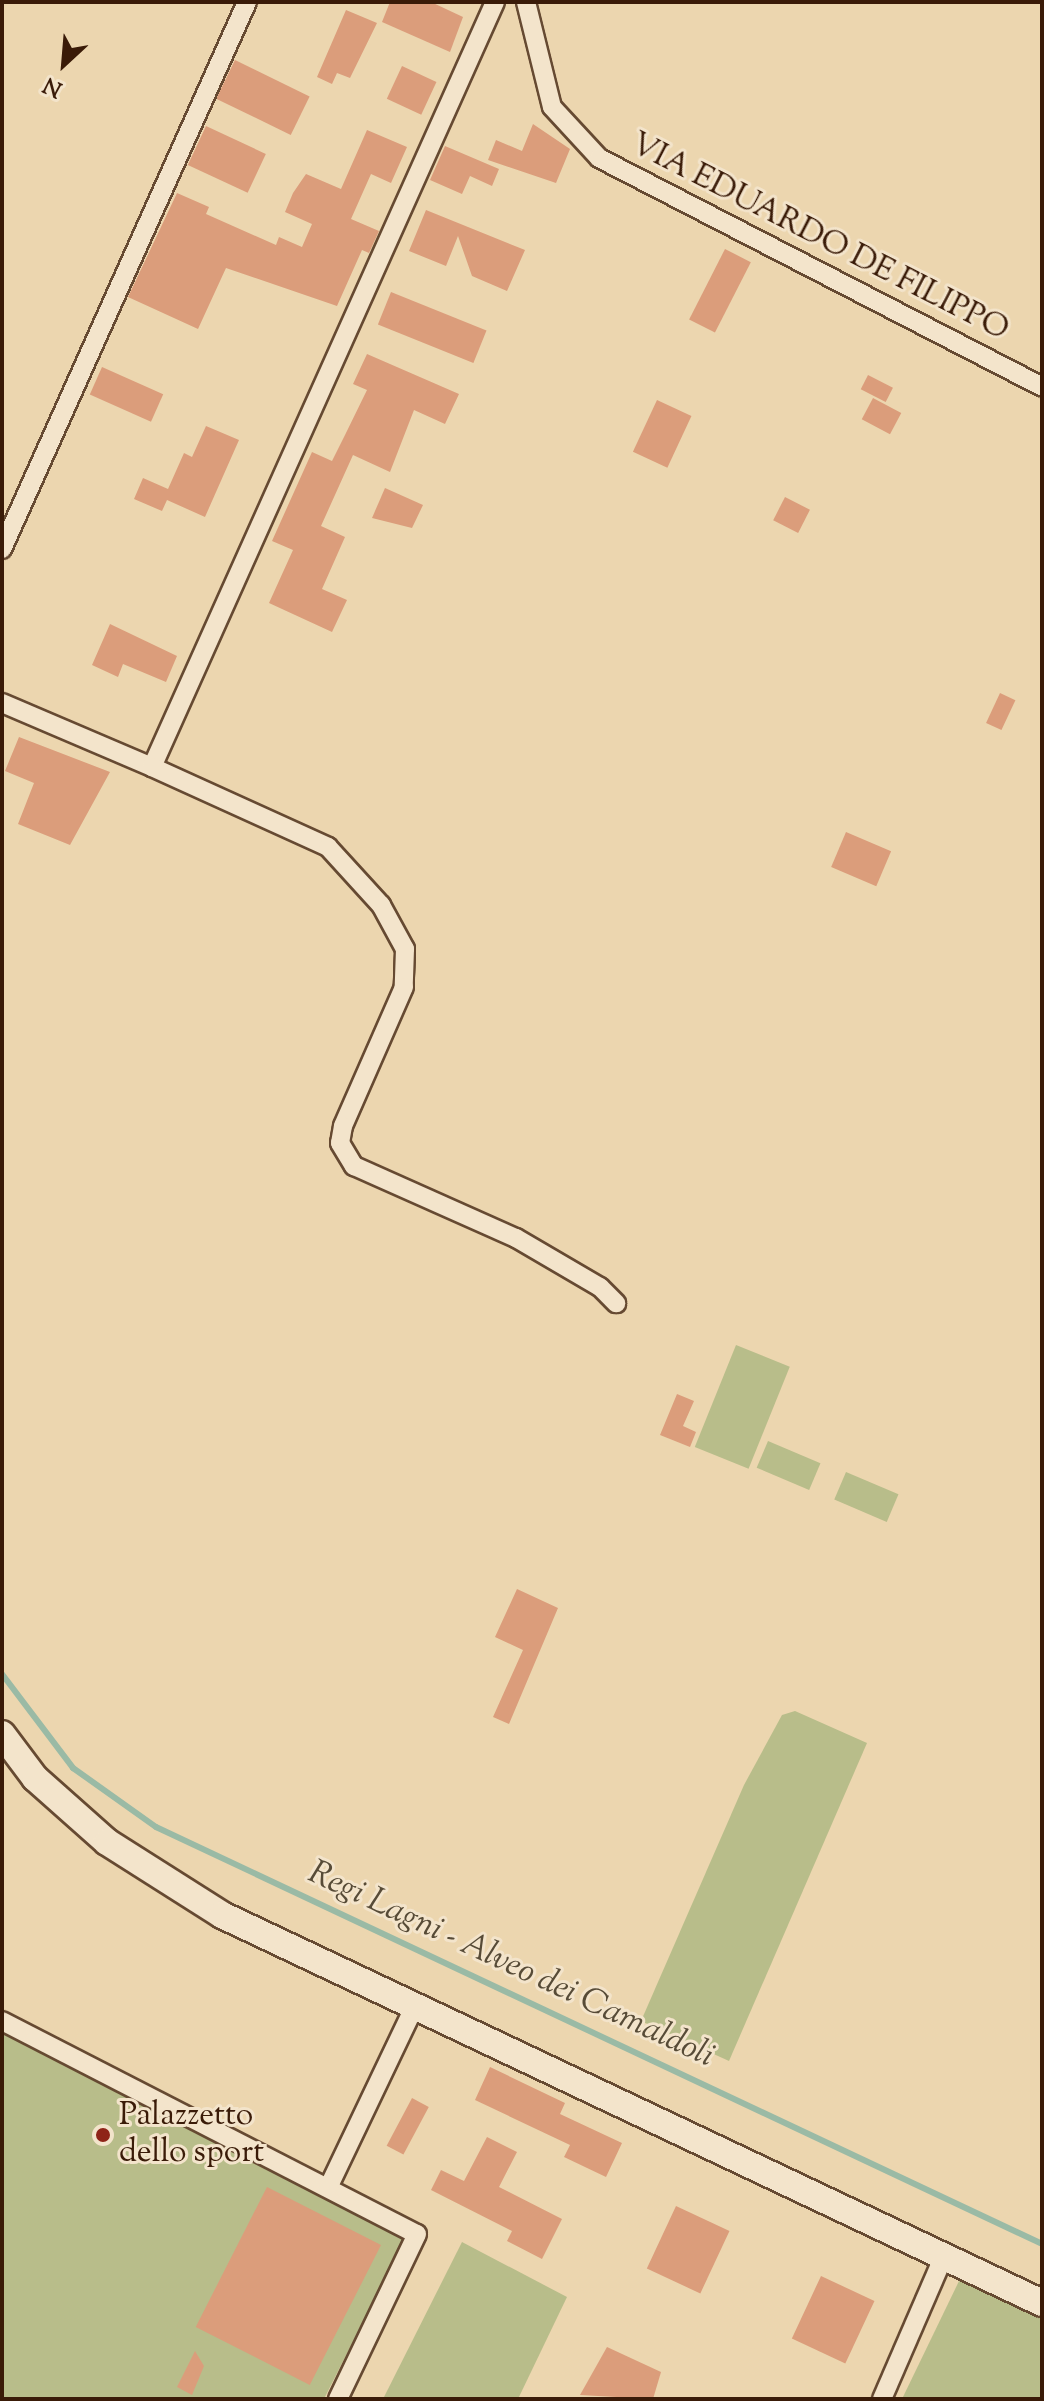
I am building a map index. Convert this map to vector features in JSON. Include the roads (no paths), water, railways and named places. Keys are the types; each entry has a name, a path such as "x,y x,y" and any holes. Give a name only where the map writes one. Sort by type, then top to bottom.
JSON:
{"street":[{"path":"2,549 247,2"},
{"path":"152,767 495,2"},
{"name":"VIA EDUARDO DE FILIPPO","path":"526,2 552,107 599,158 1042,387"},
{"path":"2,703 328,847 381,905 405,949 404,987 343,1126 340,1143 354,1166 516,1238 600,1287 616,1303"},
{"path":"2,1734 35,1778 107,1842 222,1915 1042,2303"},
{"path":"328,2188 415,2006"},
{"path":"2,2021 417,2234 338,2399"},
{"path":"882,2399 944,2256"}],"waterway":[{"name":"Regi Lagni - Alveo dei Camaldoli","path":"2,1674 73,1768 156,1827 1042,2244"}],"place":[{"name":"Palazzetto dello sport","path":"103,2135"}]}
